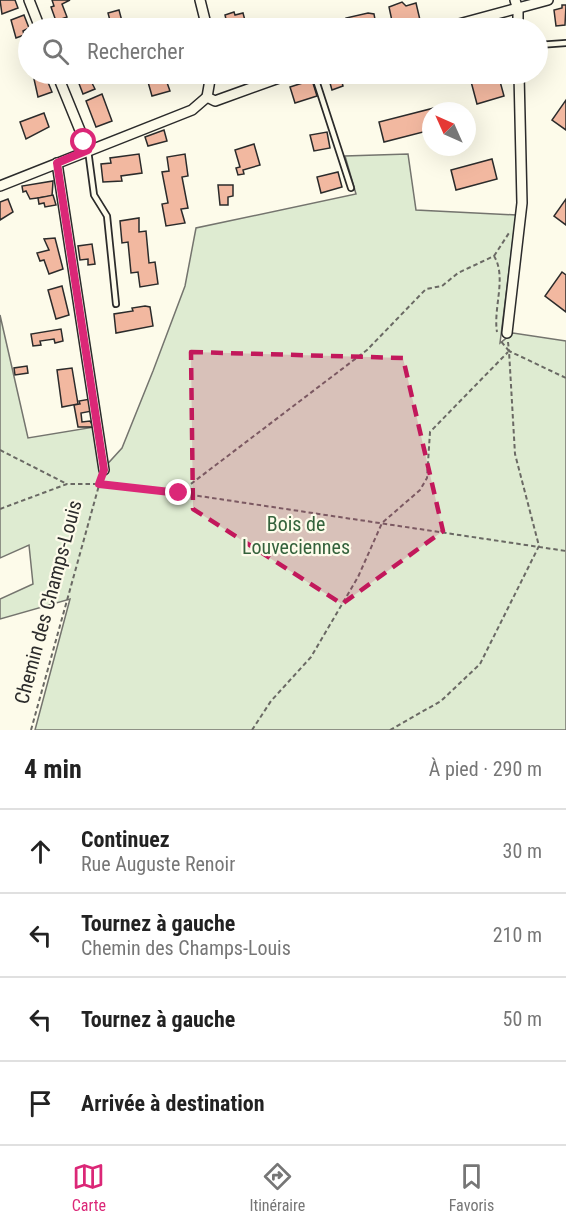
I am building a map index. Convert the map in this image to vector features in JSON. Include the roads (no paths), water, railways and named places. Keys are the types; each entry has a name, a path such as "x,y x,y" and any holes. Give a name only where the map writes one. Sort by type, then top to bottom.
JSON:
{"street":[{"path":"29,0 36,18"},
{"path":"200,0 204,18"},
{"path":"515,0 518,18"},
{"path":"485,18 548,0"},
{"path":"61,84 88,150"},
{"path":"0,186 192,110 207,97 209,84"},
{"path":"207,97 215,101 262,84"},
{"path":"507,333 522,203 519,84"},
{"path":"57,163 104,470"}],"lane":[{"path":"548,44 566,43"},
{"path":"317,84 351,188"},
{"path":"88,150 94,195 107,216 116,304"}],"park label":[{"name":"Bois de Louveciennes","path":"296,536"}]}
